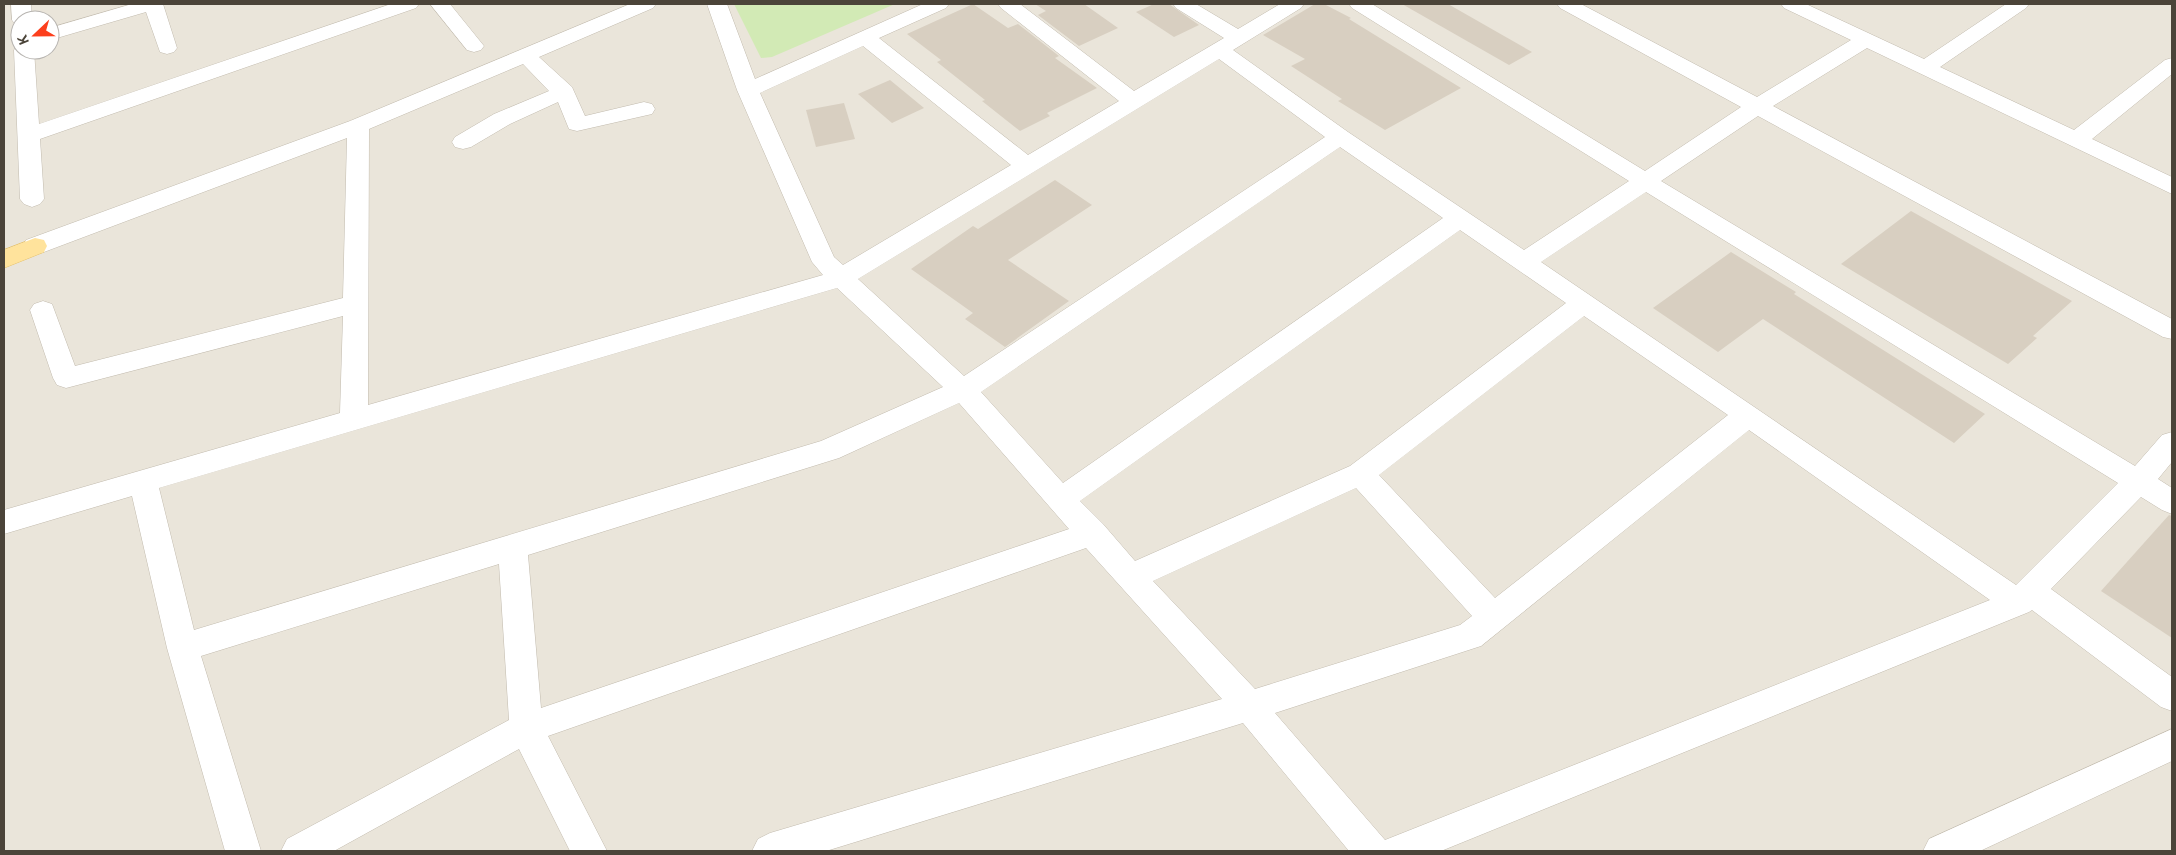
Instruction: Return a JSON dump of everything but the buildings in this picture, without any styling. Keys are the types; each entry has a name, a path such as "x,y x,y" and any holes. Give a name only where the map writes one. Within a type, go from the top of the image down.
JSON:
{"main road":[{"path":"4,255 35,246"},
{"path":"4,260 35,246"}],"street":[{"path":"60,31 152,4 167,48"},
{"path":"29,135 409,4"},
{"path":"440,4 474,46"},
{"path":"35,246 358,126 646,4"},
{"path":"717,4 748,90 824,262 963,390 1130,577 1249,706 1372,851"},
{"path":"748,90 939,4"},
{"path":"1008,4 1134,102"},
{"path":"1183,4 1340,137 1748,416 2172,696"},
{"path":"4,522 842,278 1294,4"},
{"path":"1359,4 1645,181 2172,502"},
{"path":"1567,4 1756,107 2170,326"},
{"path":"1791,4 2172,186"},
{"path":"1926,68 2019,4"},
{"path":"865,37 1027,166"},
{"path":"1524,262 1756,107 1866,40"},
{"path":"526,55 564,92 571,102 577,124 644,109"},
{"path":"25,60 32,199"},
{"path":"2076,140 2172,64"},
{"path":"462,142 509,116 564,92"},
{"path":"354,419 358,126"},
{"path":"183,648 829,450 963,390 1340,137"},
{"path":"1062,499 1460,218"},
{"path":"1130,577 1360,474 1584,303"},
{"path":"43,310 66,378 355,304"},
{"path":"770,851 1249,706 1470,636 1748,416"},
{"path":"1398,851 2024,597 2138,482 2172,443"},
{"path":"1360,474 1493,617"},
{"path":"143,482 183,648 243,851"},
{"path":"298,851 526,728 1093,534"},
{"path":"512,548 526,728 589,851"},
{"path":"1941,851 2172,745"}],"shaded area":[{"path":"4,4 2172,4 2172,851 4,851"}],"green space":[{"path":"734,4 895,4 772,57 761,58"}]}
